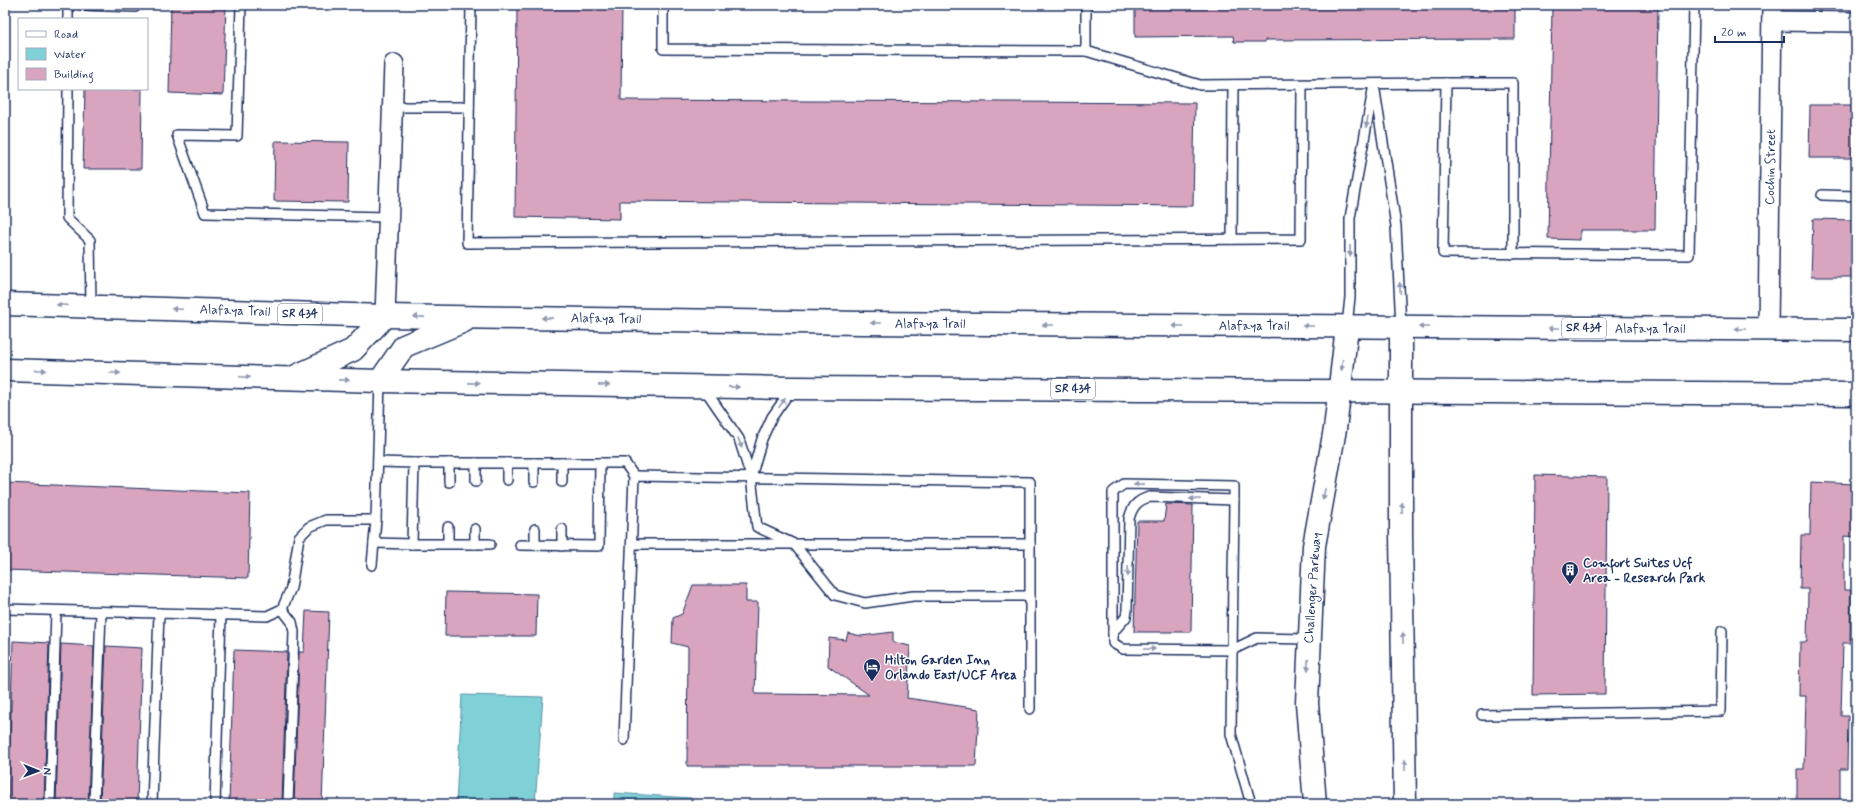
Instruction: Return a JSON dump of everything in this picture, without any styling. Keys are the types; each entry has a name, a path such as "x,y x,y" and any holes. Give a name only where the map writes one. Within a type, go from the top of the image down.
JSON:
{"main road":[{"name":"Alafaya Trail","path":"5,304 385,316 871,323 1856,330"},
{"path":"291,378 353,350 385,316"},
{"path":"380,381 404,346 472,317"},
{"name":"Challenger Parkway","path":"1315,804 1307,703 1314,546 1335,429 1347,327"},
{"path":"1401,327 1405,804"},
{"name":"SR 434","path":"5,370 380,381 703,387 1856,394"}],"street":[{"path":"1772,13 1856,22"},
{"name":"Cochin Street","path":"1768,329 1772,13"},
{"path":"385,316 394,64"}],"lane":[{"path":"68,5 68,18"},
{"path":"82,5 135,7 135,5"},
{"path":"241,5 237,136 177,135 205,213 388,217"},
{"path":"471,5 467,243 1301,239 1302,84"},
{"path":"663,5 663,49 1086,50 1200,85 1513,83 1513,254"},
{"path":"1086,5 1086,50"},
{"path":"1446,83 1443,253 1689,255 1694,5"},
{"path":"1347,327 1350,296 1350,218 1374,84"},
{"path":"1374,84 1396,226 1401,327"},
{"path":"1232,240 1233,85"},
{"path":"68,90 67,218 90,240 90,306"},
{"path":"392,107 469,107"},
{"path":"1822,195 1856,196"},
{"path":"372,565 376,520 380,381"},
{"path":"703,387 739,439 751,477 757,527 794,544 835,595 864,603 914,596 1030,596"},
{"path":"751,477 762,439 772,417 792,388"},
{"path":"378,462 625,463 634,476 624,740"},
{"path":"412,544 414,463"},
{"path":"449,463 449,482"},
{"path":"476,463 476,481"},
{"path":"507,463 507,480"},
{"path":"534,463 534,482"},
{"path":"562,463 562,482"},
{"path":"520,545 599,546 600,463"},
{"path":"634,476 1030,482 1030,709"},
{"path":"1251,804 1231,734 1232,650 1234,500 1234,486 1124,484 1113,492 1113,643 1123,649 1232,650 1257,638 1310,639"},
{"path":"1113,632 1126,617 1129,519 1132,509 1142,499 1150,497 1234,500"},
{"path":"5,609 267,616 282,609 291,588 299,537 309,527 326,520 376,520"},
{"path":"448,527 448,543"},
{"path":"475,529 475,544"},
{"path":"535,529 535,545"},
{"path":"562,529 562,546"},
{"path":"374,543 490,544"},
{"path":"632,544 1030,544"},
{"path":"282,609 292,622 294,632 288,804"},
{"path":"50,804 56,611"},
{"path":"94,804 101,612"},
{"path":"152,804 159,613"},
{"path":"215,804 221,615"},
{"path":"1482,715 1721,711 1722,631"}],"water":[{"path":"462,695 543,697 535,804 456,804"},
{"path":"614,793 691,798 691,804 614,804"}],"building":[{"path":"171,5 226,5 223,95 169,93"},
{"path":"517,5 622,5 621,100 1195,103 1193,206 620,201 620,219 515,217"},
{"path":"1135,5 1515,5 1515,39 1265,40 1265,42 1234,42 1233,36 1135,37"},
{"path":"1552,5 1658,5 1655,230 1580,230 1580,240 1548,239"},
{"path":"85,90 142,90 141,169 83,169"},
{"path":"1810,105 1856,105 1856,158 1809,158"},
{"path":"275,141 349,142 348,202 274,201"},
{"path":"1813,219 1856,220 1856,277 1811,277"},
{"name":"Comfort Suites Ucf Area - Research Park","path":"1535,475 1607,477 1605,694 1533,695"},
{"path":"1811,482 1855,484 1854,537 1844,536 1844,590 1851,590 1850,643 1843,643 1841,716 1848,716 1847,769 1840,769 1840,804 1797,804 1797,769 1804,769 1806,696 1799,696 1800,642 1807,642 1808,589 1800,589 1801,535 1810,535"},
{"path":"5,483 250,493 248,578 5,570"},
{"path":"1166,504 1193,505 1191,632 1134,632 1137,521 1164,521"},
{"name":"Hilton Garden Inn Orlando East/UCF Area","path":"693,585 746,585 746,602 758,602 755,694 869,695 828,666 829,638 846,640 848,633 861,636 893,632 893,642 910,646 907,698 979,709 976,766 687,766 688,647 672,643 673,618 682,614"},
{"path":"446,592 537,594 536,636 445,636"},
{"path":"306,611 329,612 322,804 294,804 299,652 304,652"},
{"path":"13,641 49,643 44,804 8,804"},
{"path":"61,644 94,646 88,804 56,804"},
{"path":"106,646 142,648 137,804 100,804"},
{"path":"234,650 287,652 282,804 229,804"}],"place":[{"name":"Comfort Suites Ucf Area - Research Park","path":"1570,585"},
{"name":"Hilton Garden Inn Orlando East/UCF Area","path":"872,682"}]}
